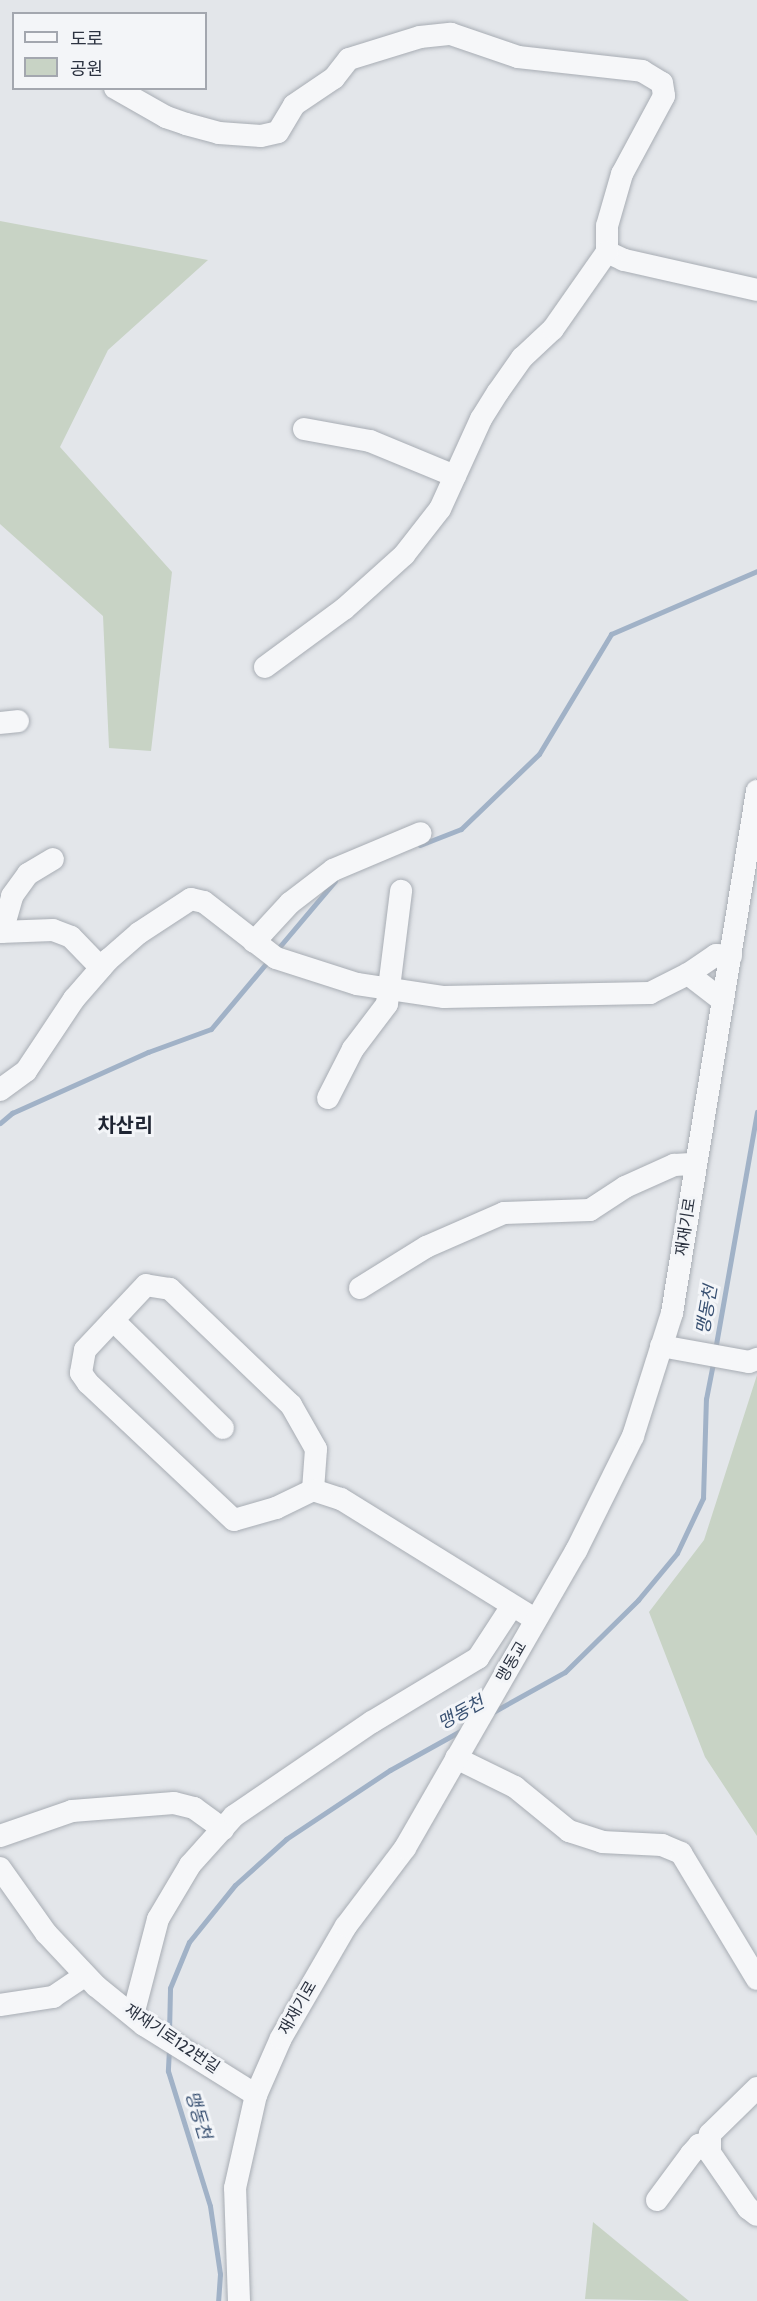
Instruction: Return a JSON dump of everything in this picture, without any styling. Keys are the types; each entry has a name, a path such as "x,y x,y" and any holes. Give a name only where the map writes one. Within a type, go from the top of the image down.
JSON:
{"street":[{"path":"119,90 186,124 219,133 261,136 278,132 294,105 334,78 349,59 420,37 451,34 518,57 642,71 662,83 664,96 622,174 606,226 607,252 553,329 522,358 498,392 440,509 404,555 344,609 265,667"},
{"path":"607,252 624,260 757,290"},
{"path":"304,429 370,441 455,476"},
{"name":"재재기로","path":"532,1628 633,1436 672,1313 730,956 748,909 757,791"},
{"path":"264,950 290,903 333,870 421,832"},
{"path":"52,859 28,874 12,896 1,932 53,930 72,937 101,968"},
{"path":"328,1098 353,1049 387,1004 391,988 401,891"},
{"path":"0,1090 26,1071 74,999 101,968 139,933 191,899 204,902 264,950 357,984 444,997 650,993 688,974 716,955 730,956"},
{"path":"688,974 723,1001"},
{"path":"360,1288 426,1247 504,1213 590,1210 625,1187 674,1165 696,1164"},
{"path":"313,1490 316,1449 291,1405 171,1288 146,1285 85,1350 81,1373 234,1520 276,1508 313,1490 341,1499 512,1606 532,1628"},
{"path":"113,1320 223,1428"},
{"path":"662,1346 694,1354 753,1360"},
{"path":"138,2020 158,1919 190,1865 234,1816 372,1722 478,1658 512,1606"},
{"name":"맹동교","path":"458,1754 532,1628"},
{"path":"458,1754 515,1787 568,1831 602,1842 662,1845 681,1853 757,1979"},
{"name":"재재기로","path":"238,2301 235,2188 256,2095 281,2038 346,1926 405,1848 458,1754"},
{"path":"0,1836 72,1810 174,1803 194,1808 223,1829"},
{"name":"재재기로122번길","path":"0,1868 46,1933 84,1976 138,2020 256,2095"},
{"path":"0,2005 53,1997 84,1976"},
{"path":"757,2088 710,2134 710,2152 748,2208 757,2215"},
{"path":"657,2200 699,2145 710,2142"}],"green space":[{"path":"0,221 208,260 108,350 60,447 172,572 151,751 109,748 103,616 0,524"},
{"path":"757,1375 757,1836 705,1757 649,1612 704,1540"},
{"path":"593,2222 689,2301 585,2299"}],"waterway":[{"path":"420,845 461,829 539,754 611,634 757,571"},
{"path":"275,952 335,881"},
{"path":"0,1123 12,1113 148,1052 211,1029 269,960"},
{"name":"맹동천","path":"715,1350 757,1112"},
{"name":"맹동천","path":"493,1712 565,1672 638,1600 677,1553 703,1498 706,1399 713,1362"},
{"name":"맹동천","path":"169,2033 170,1988 189,1942 235,1885 286,1839 390,1770 464,1729"},
{"name":"맹동천","path":"169,2049 168,2071 210,2206 220,2274 218,2301"}],"district":[{"name":"차산리","path":"125,1125"}]}
